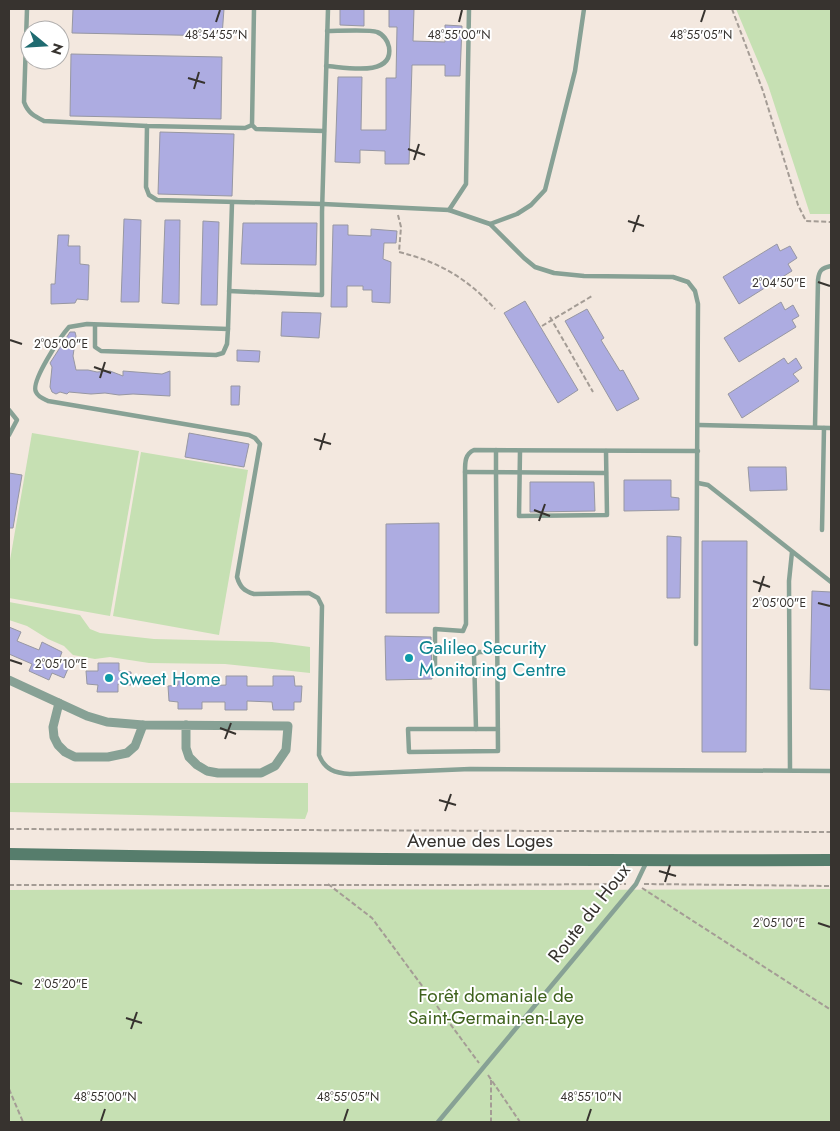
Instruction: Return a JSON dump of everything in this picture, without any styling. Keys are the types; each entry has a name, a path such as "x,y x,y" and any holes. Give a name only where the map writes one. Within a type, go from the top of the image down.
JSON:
{"main road":[{"name":"Avenue des Loges","path":"9,854 129,857 831,860"},
{"name":"Avenue des Loges","path":"9,862 129,857"}],"street":[{"path":"9,680 87,716 107,722 143,725 186,725 288,726 286,750 275,766 261,773 218,773 207,771 189,757 186,748 186,725"},
{"path":"60,704 53,727 54,738 65,752 74,757 108,757 127,753 135,746 143,725"}],"lane":[{"path":"27,9 24,102 27,110 34,116 44,121 147,126 245,128 252,125"},
{"path":"254,9 252,125 256,129 324,131"},
{"path":"229,291 322,295 328,9"},
{"path":"449,210 466,184 469,9"},
{"path":"490,224 516,214 531,205 545,190 575,71 584,9"},
{"path":"326,66 373,68 386,61 389,47 386,39 378,32 327,31"},
{"path":"147,126 146,187 149,195 157,200 323,204 449,210 490,224 535,267 554,273 584,276 673,277 688,282 695,291 698,304 696,644"},
{"path":"95,325 95,347 101,351 223,353 227,344 228,329 232,203"},
{"path":"815,427 818,272 822,268 831,266"},
{"path":"228,329 95,325 69,327 62,334 35,384 35,392 41,398 48,401 249,435 260,444 237,577 245,591 254,594 309,593 318,598 322,606 319,755 328,770 350,774 470,769 831,771"},
{"path":"9,410 16,420 9,435"},
{"path":"698,425 831,428"},
{"path":"822,530 824,428"},
{"path":"436,669 435,629 463,631 466,624 465,460 469,452 474,450 698,451"},
{"path":"496,450 498,652 498,729 498,751 409,752 408,729 498,729"},
{"path":"520,450 519,516 606,515 606,451"},
{"path":"465,472 606,472"},
{"path":"698,483 708,485 831,582"},
{"path":"790,770 789,581 792,552"},
{"path":"476,729 474,656 479,652 498,652"},
{"name":"Route du Houx","path":"438,1122 636,884 648,860"}],"path":[{"path":"732,9 763,92 798,206 806,221 831,222"},
{"path":"396,208 402,227 399,252 428,260 460,278 478,290 495,309"},
{"path":"542,326 592,296"},
{"path":"551,319 594,392"},
{"path":"9,829 831,832"},
{"path":"328,884 372,918 483,1068 520,1122"},
{"path":"9,885 328,884 454,886 636,884 831,886"},
{"path":"636,884 831,1010"},
{"path":"491,1080 492,1122"},
{"path":"9,1089 23,1122"}],"green space":[{"path":"736,9 831,9 831,214 810,214 768,85"},
{"path":"32,433 139,451 110,616 9,598 9,566"},
{"path":"141,452 248,470 219,635 113,616"},
{"path":"9,602 80,615 90,629 100,633 154,639 272,642 310,647 310,673 225,664 149,663 110,657 95,659 73,655 64,646 27,626 9,620"},
{"path":"9,783 308,783 308,811 305,819 9,812"},
{"name":"Forêt domaniale de Saint-Germain-en-Laye","path":"831,889 831,1122 9,1122 9,890"}],"building":[{"path":"73,9 224,9 222,36 72,33"},
{"path":"340,9 364,9 364,26 340,25"},
{"path":"389,9 414,9 413,41 445,42 445,25 462,26 460,76 445,76 445,65 412,65 409,164 385,164 385,151 360,150 360,163 335,162 338,77 362,77 361,130 386,130 386,78 396,78 397,27 389,27"},
{"path":"71,54 222,57 221,119 70,116"},
{"path":"160,132 234,134 232,196 158,194"},
{"path":"124,219 141,220 139,302 121,302"},
{"path":"165,220 180,220 179,304 162,303"},
{"path":"203,221 219,222 217,305 201,305"},
{"path":"243,223 317,223 316,265 241,264"},
{"path":"333,225 348,225 348,235 371,236 371,229 397,231 396,243 384,243 383,259 391,262 390,303 372,302 372,290 363,290 363,286 347,286 347,307 331,307"},
{"path":"58,235 69,235 68,246 80,246 80,264 89,265 88,300 77,299 75,303 51,304 51,284 55,284"},
{"path":"777,244 780,251 790,246 797,258 788,264 792,271 739,304 723,277"},
{"path":"525,301 578,390 558,403 504,313"},
{"path":"781,302 785,310 793,305 799,316 792,320 796,327 739,362 724,338"},
{"path":"587,309 604,338 601,340 620,371 623,370 639,399 617,411 565,321"},
{"path":"282,312 321,313 319,338 281,336"},
{"path":"70,332 75,332 76,336 73,356 76,370 110,371 123,376 123,371 162,374 170,371 170,396 69,392 67,394 60,392 56,394 52,392 50,387 52,367 50,363"},
{"path":"237,350 260,351 259,362 237,361"},
{"path":"784,358 788,364 796,358 802,368 793,374 799,381 742,418 728,394"},
{"path":"231,386 240,386 239,405 231,405"},
{"path":"189,433 249,444 244,467 185,457"},
{"path":"748,467 786,467 787,490 750,491"},
{"path":"9,473 22,475 13,528 9,528"},
{"path":"624,480 671,480 671,497 679,498 679,510 624,511"},
{"path":"530,482 594,482 595,511 530,512"},
{"path":"439,523 439,613 386,613 386,524"},
{"path":"667,536 681,537 680,598 667,598"},
{"path":"702,541 747,541 746,752 702,752"},
{"path":"812,591 831,592 831,690 810,689"},
{"path":"9,627 21,632 17,641 39,650 42,642 62,652 59,660 70,664 64,678 52,673 49,680 29,671 32,664 9,654"},
{"name":"Galileo Security Monitoring Centre","path":"385,636 431,637 432,679 386,680"},
{"name":"Sweet Home","path":"98,663 119,663 119,671 131,672 131,685 118,684 118,692 97,692 98,685 87,684 86,671 98,671"},
{"path":"226,676 247,676 247,686 273,686 273,676 294,676 295,686 302,686 301,702 294,702 294,710 273,710 272,702 247,701 247,710 225,710 225,702 202,702 202,709 178,709 178,702 169,701 168,686 178,685 178,677 201,677 202,686 226,685"}],"place":[{"name":"Galileo Security Monitoring Centre","path":"409,658"},
{"name":"Sweet Home","path":"109,678"}]}
